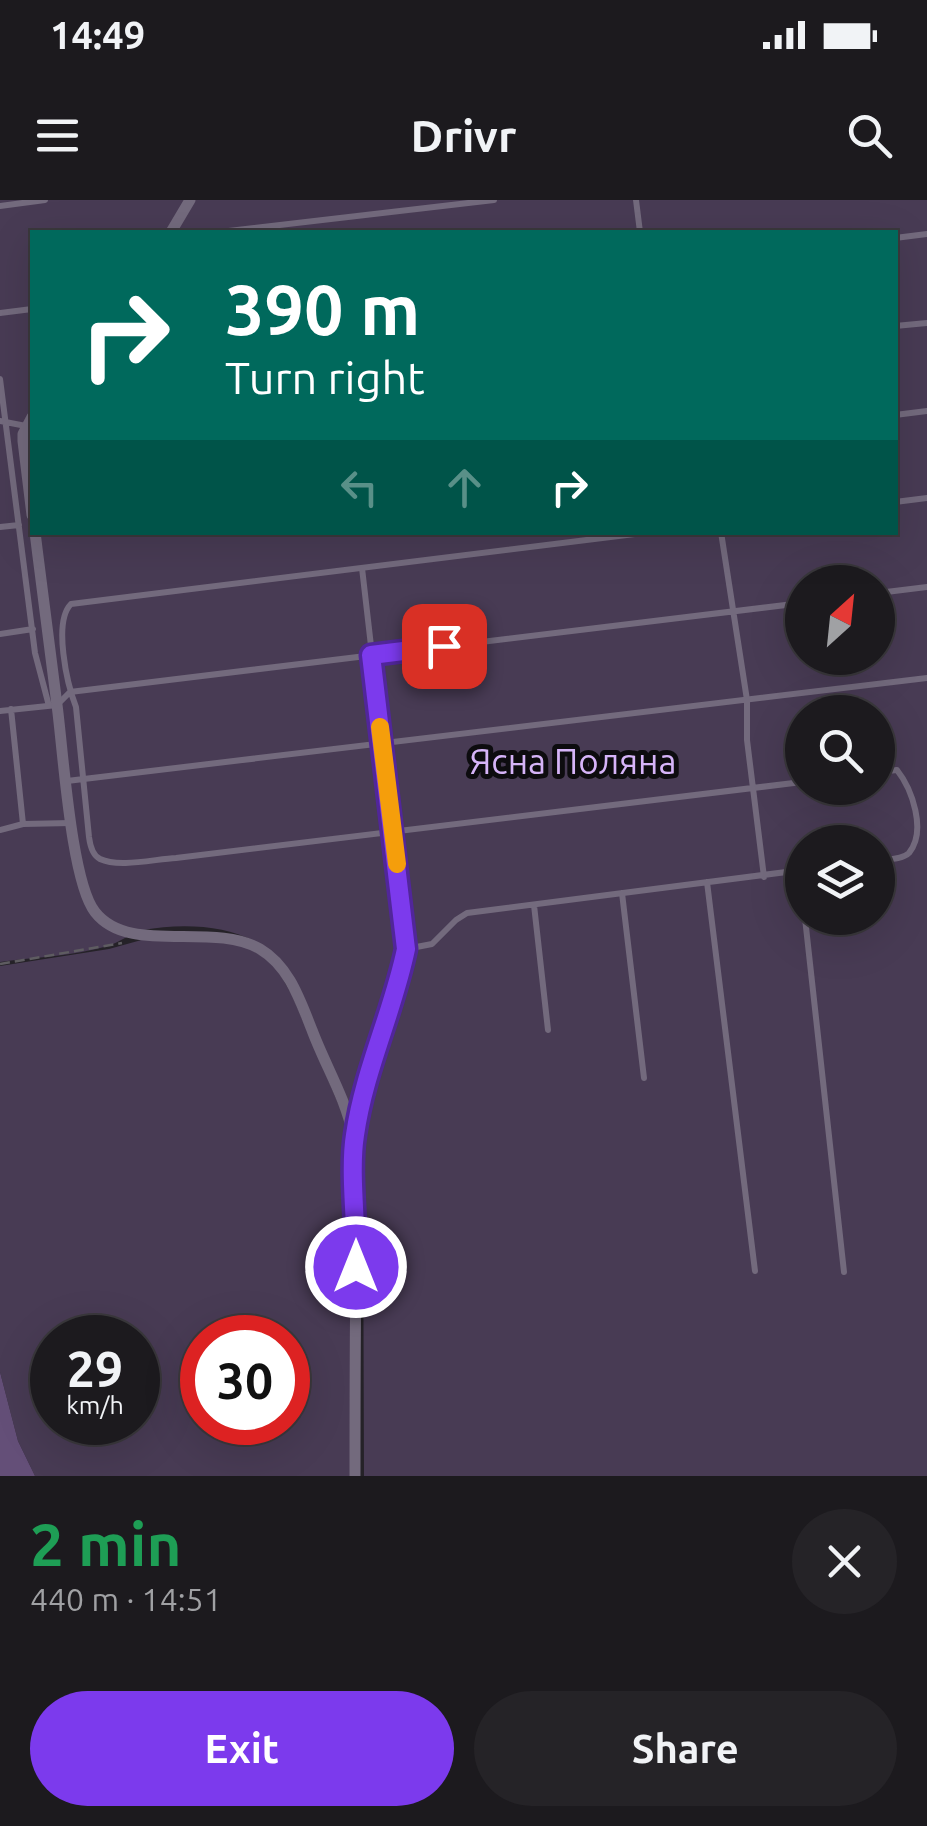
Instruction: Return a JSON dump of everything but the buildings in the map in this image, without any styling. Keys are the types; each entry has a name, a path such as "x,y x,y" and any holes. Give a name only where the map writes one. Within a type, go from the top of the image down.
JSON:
{"street":[{"path":"172,230 190,200"},
{"path":"30,423 23,442 30,499"},
{"path":"35,535 53,706 82,888 95,913 122,931 144,936 200,934 228,938 262,950 278,962 298,994 346,1108 354,1138 355,1476"}],"lane":[{"path":"0,206 44,200"},
{"path":"237,230 494,200"},
{"path":"636,200 640,230"},
{"path":"898,238 927,234"},
{"path":"0,313 30,309"},
{"path":"898,326 927,323"},
{"path":"0,379 2,421 33,629 53,706"},
{"path":"898,415 927,411"},
{"path":"2,421 30,423"},
{"path":"898,502 927,498"},
{"path":"0,527 18,525"},
{"path":"627,535 71,604 61,621 70,692 76,707 90,845 99,859 116,862 176,858 785,784"},
{"path":"721,535 747,700 764,877"},
{"path":"354,1138 372,1060 406,949 362,568"},
{"path":"895,592 927,587"},
{"path":"0,710 53,706 70,692 785,605"},
{"path":"0,634 33,629"},
{"path":"67,781 927,678"},
{"path":"11,709 23,824"},
{"path":"895,770 909,785 917,824 912,851 895,858"},
{"path":"0,830 23,824 72,823"},
{"path":"406,949 432,944 468,913 785,873"},
{"path":"707,882 755,1272"},
{"path":"622,894 644,1078"},
{"path":"534,904 548,1030"},
{"path":"807,935 844,1272"}],"path":[{"path":"0,964 108,948 144,936"}],"green space":[{"name":"Ясна Поляна","path":"0,200 927,200 927,1476 364,1476 363,1174 359,1140 372,1080 412,967 397,968 368,1061 359,1109 354,1115 290,974 262,946 225,931 184,926 139,931 95,949 0,962"},
{"path":"145,939 199,939 244,945 274,964 292,995 350,1138 354,1175 351,1476 35,1476 18,1441 0,1372 0,966 109,949"}],"shaded area":[{"path":"0,1372 18,1441 35,1476 0,1476"}],"slow traffic":[{"path":"380,727 397,864"}],"route":[{"path":"356,1267 354,1138 372,1060 406,949 371,655 444,646"}]}
